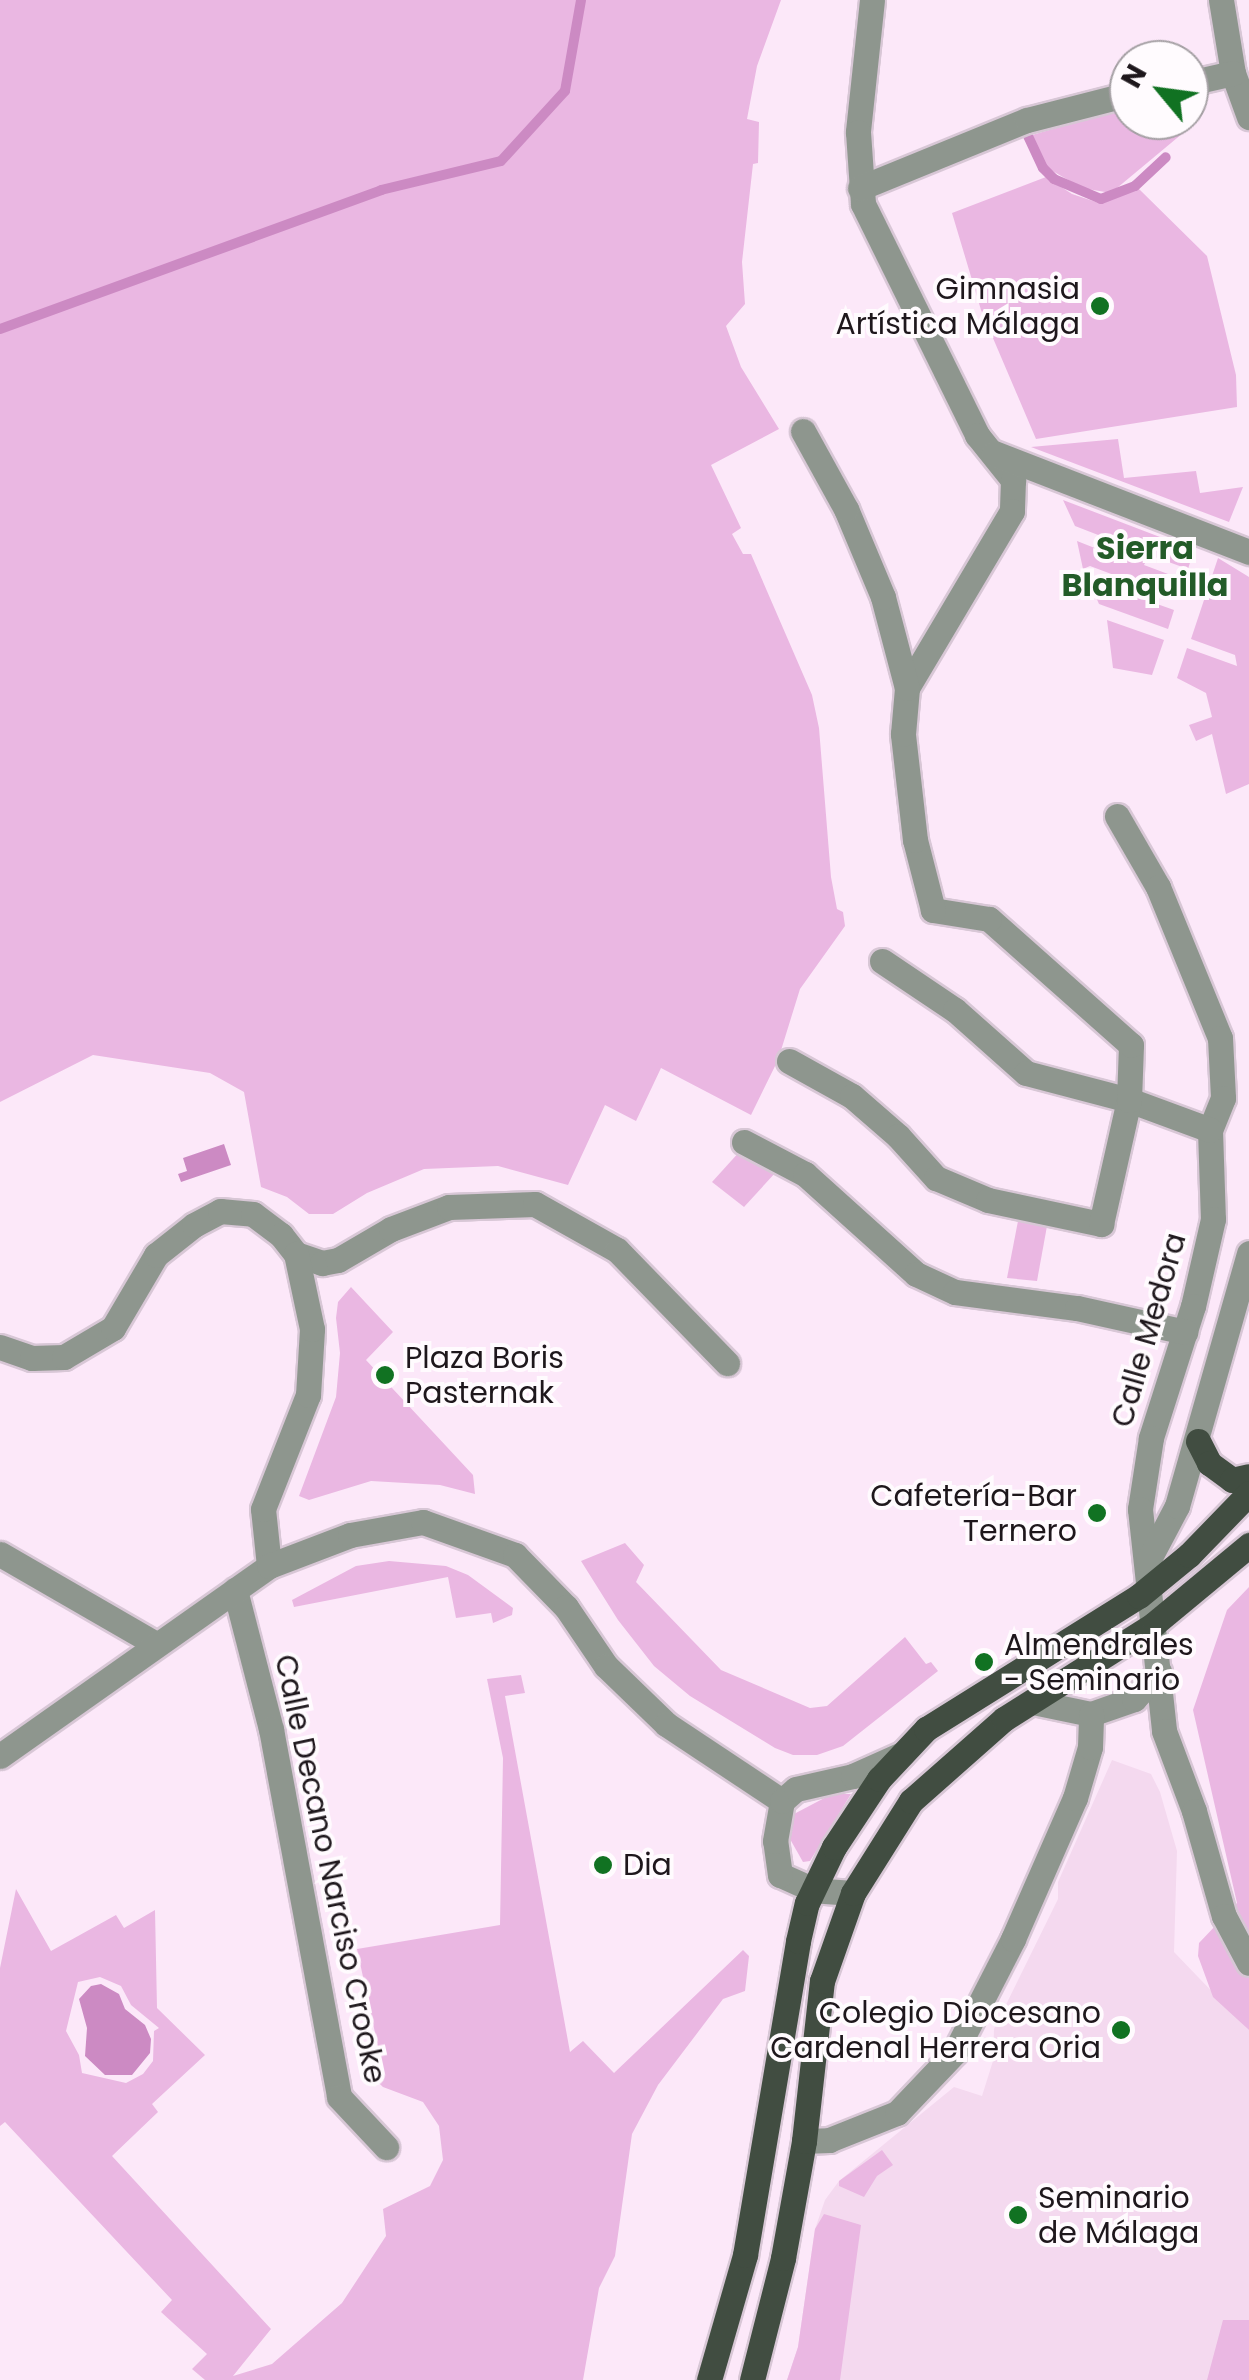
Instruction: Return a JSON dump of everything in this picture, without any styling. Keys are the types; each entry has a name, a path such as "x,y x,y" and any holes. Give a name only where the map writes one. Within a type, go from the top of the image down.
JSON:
{"main road":[{"path":"1198,1442 1209,1463 1232,1480 1249,1476"},
{"path":"709,2380 745,2255 792,1970 814,1890 834,1847 879,1779 926,1729 1150,1574 1189,1555 1249,1493"},
{"path":"752,2380 783,2258 804,2141 822,1981 853,1892 911,1801 1004,1719 1154,1624 1249,1545"}],"street":[{"path":"872,0 858,132 863,204 977,436 1013,480 1012,511 907,688"},
{"path":"1221,0 1233,73 1249,117"},
{"path":"1209,78 1233,73"},
{"path":"860,188 1026,120 1109,99"},
{"path":"789,1062 852,1096 898,1136 936,1178 988,1200 1101,1224 1129,1100 1132,1046 988,919 933,910 914,840 903,734 907,688 883,597 846,508 803,431"},
{"path":"994,454 1249,552"},
{"name":"Calle Medora","path":"1117,816 1158,887 1220,1038 1223,1098 1210,1130 1213,1218 1185,1332 1152,1438 1140,1510 1150,1574 1164,1731 1194,1811 1224,1916 1249,1963"},
{"path":"882,962 955,1010 1026,1073 1129,1100 1210,1130"},
{"path":"744,1142 804,1174 916,1274 954,1292 1077,1308 1185,1332"},
{"path":"296,1254 322,1262 338,1260 391,1228 449,1207 535,1204 617,1250 727,1363"},
{"path":"0,1347 32,1358 64,1356 113,1328 156,1255 194,1225 220,1212 253,1214 281,1235 296,1254 312,1329 308,1395 263,1509 270,1566"},
{"path":"1150,1574 1198,1442 1249,1253"},
{"path":"0,1756 270,1566 350,1535 424,1522 515,1556 566,1608 606,1666 666,1724 782,1801"},
{"path":"0,1554 156,1644"},
{"name":"Calle Decano Narciso Crooke","path":"235,1590 271,1729 339,2096 386,2147"},
{"path":"1032,1702 1091,1714 1134,1700 1159,1672"},
{"path":"804,2141 830,2140 897,2113 955,2052 1013,1939 1075,1798 1090,1748 1091,1714"},
{"path":"853,1892 814,1890 780,1875 775,1841 782,1801 796,1789 853,1776 902,1754"}],"shaded area":[{"path":"0,0 781,0 757,66 747,119 759,122 758,163 753,164 742,262 745,304 726,326 741,367 779,429 711,465 741,528 732,534 743,554 751,554 812,695 819,728 831,877 837,909 843,912 845,926 800,989 778,1060 751,1115 661,1068 636,1121 605,1105 568,1185 498,1166 424,1169 367,1193 333,1214 309,1214 287,1197 261,1187 244,1092 210,1073 93,1055 0,1102"},
{"path":"1109,113 1109,140 1175,140 1111,193 1082,188 1044,166 1032,135"},
{"name":"Gimnasia Artística Málaga","path":"1046,177 1072,194 1099,203 1139,189 1207,256 1236,375 1237,407 1036,439 981,310 952,213"},
{"path":"1118,439 1124,478 1196,471 1200,493 1243,487 1229,522 1031,447"},
{"path":"1063,500 1194,550 1188,569 1149,555 1144,565 1184,580 1178,599 1090,566 1083,569 1077,541 1120,558 1124,545 1075,526"},
{"path":"1218,558 1249,577 1249,784 1226,794 1212,734 1196,741 1189,725 1212,717 1206,693 1177,678 1187,648 1237,666 1235,655 1191,639"},
{"path":"1095,582 1174,610 1168,629 1099,604 1091,586"},
{"path":"1107,620 1164,640 1152,675 1113,668"},
{"path":"224,1144 231,1165 181,1182 178,1174 187,1171 183,1158"},
{"path":"741,1150 776,1172 744,1207 712,1182"},
{"path":"1018,1221 1047,1226 1037,1281 1007,1278"},
{"name":"Plaza Boris Pasternak","path":"351,1287 393,1332 366,1360 473,1475 475,1494 440,1485 371,1481 309,1500 299,1496 336,1397 340,1353 338,1302"},
{"path":"625,1543 644,1565 636,1582 721,1670 810,1708 827,1706 905,1637 926,1664 931,1662 938,1671 843,1746 817,1755 793,1755 775,1748 690,1696 654,1666 618,1620 581,1561"},
{"path":"389,1561 446,1566 468,1575 513,1608 512,1615 493,1623 491,1613 456,1618 448,1577 294,1607 292,1600 356,1566"},
{"path":"1249,1587 1249,2030 1213,1997 1198,1956 1199,1943 1237,1903 1193,1710 1227,1610"},
{"path":"521,1675 525,1693 505,1696 570,2052 583,2041 614,2073 743,1950 749,1956 745,1991 723,1999 658,2085 632,2134 615,2256 599,2288 583,2380 205,2380 192,2369 207,2354 161,2312 172,2300 5,2122 0,2126 0,1968 16,1889 51,1951 116,1915 124,1928 155,1910 157,2008 205,2055 152,2104 158,2112 112,2156 271,2329 233,2376 272,2364 342,2303 386,2236 383,2209 430,2186 443,2160 439,2126 423,2102 383,2087 358,2063 380,2056 357,1949 500,1925 503,1758 487,1679","holes":["100,1977 121,1986 131,2005 159,2028 154,2031 153,2061 143,2074 126,2083 82,2073 79,2055 66,2031 78,1982"]},
{"name":"Seminario de Málaga","path":"1112,1760 1151,1774 1160,1792 1177,1851 1174,1952 1249,2030 1249,2380 787,2380 798,2347 815,2229 825,2200 839,2181 954,2087 982,2096 993,2061 994,2029 1058,1899 1058,1882"},
{"path":"832,1794 851,1794 810,1861 803,1862 790,1839 794,1814"},
{"path":"101,1984 119,1994 125,2009 145,2025 151,2039 150,2053 132,2075 105,2075 85,2056 87,2028 79,1999 91,1986"},
{"path":"882,2150 893,2165 877,2176 864,2197 839,2186 839,2181"},
{"path":"824,2214 861,2225 840,2380 787,2380 798,2347 815,2229"},
{"path":"1223,2320 1249,2320 1249,2380 1207,2380"}],"waterway":[{"path":"0,329 381,190 501,161 565,91 581,0"},
{"path":"1028,136 1043,168 1054,179 1101,199 1135,186 1166,157"}],"place":[{"name":"Gimnasia Artística Málaga","path":"1100,306"},
{"name":"Plaza Boris Pasternak","path":"385,1375"},
{"name":"Cafetería-Bar Ternero","path":"1097,1513"},
{"name":"Almendrales - Seminario","path":"984,1662"},
{"name":"Dia","path":"603,1865"},
{"name":"Colegio Diocesano Cardenal Herrera Oria","path":"1121,2030"},
{"name":"Seminario de Málaga","path":"1018,2215"}],"district":[{"name":"Sierra Blanquilla","path":"1145,568"}]}
